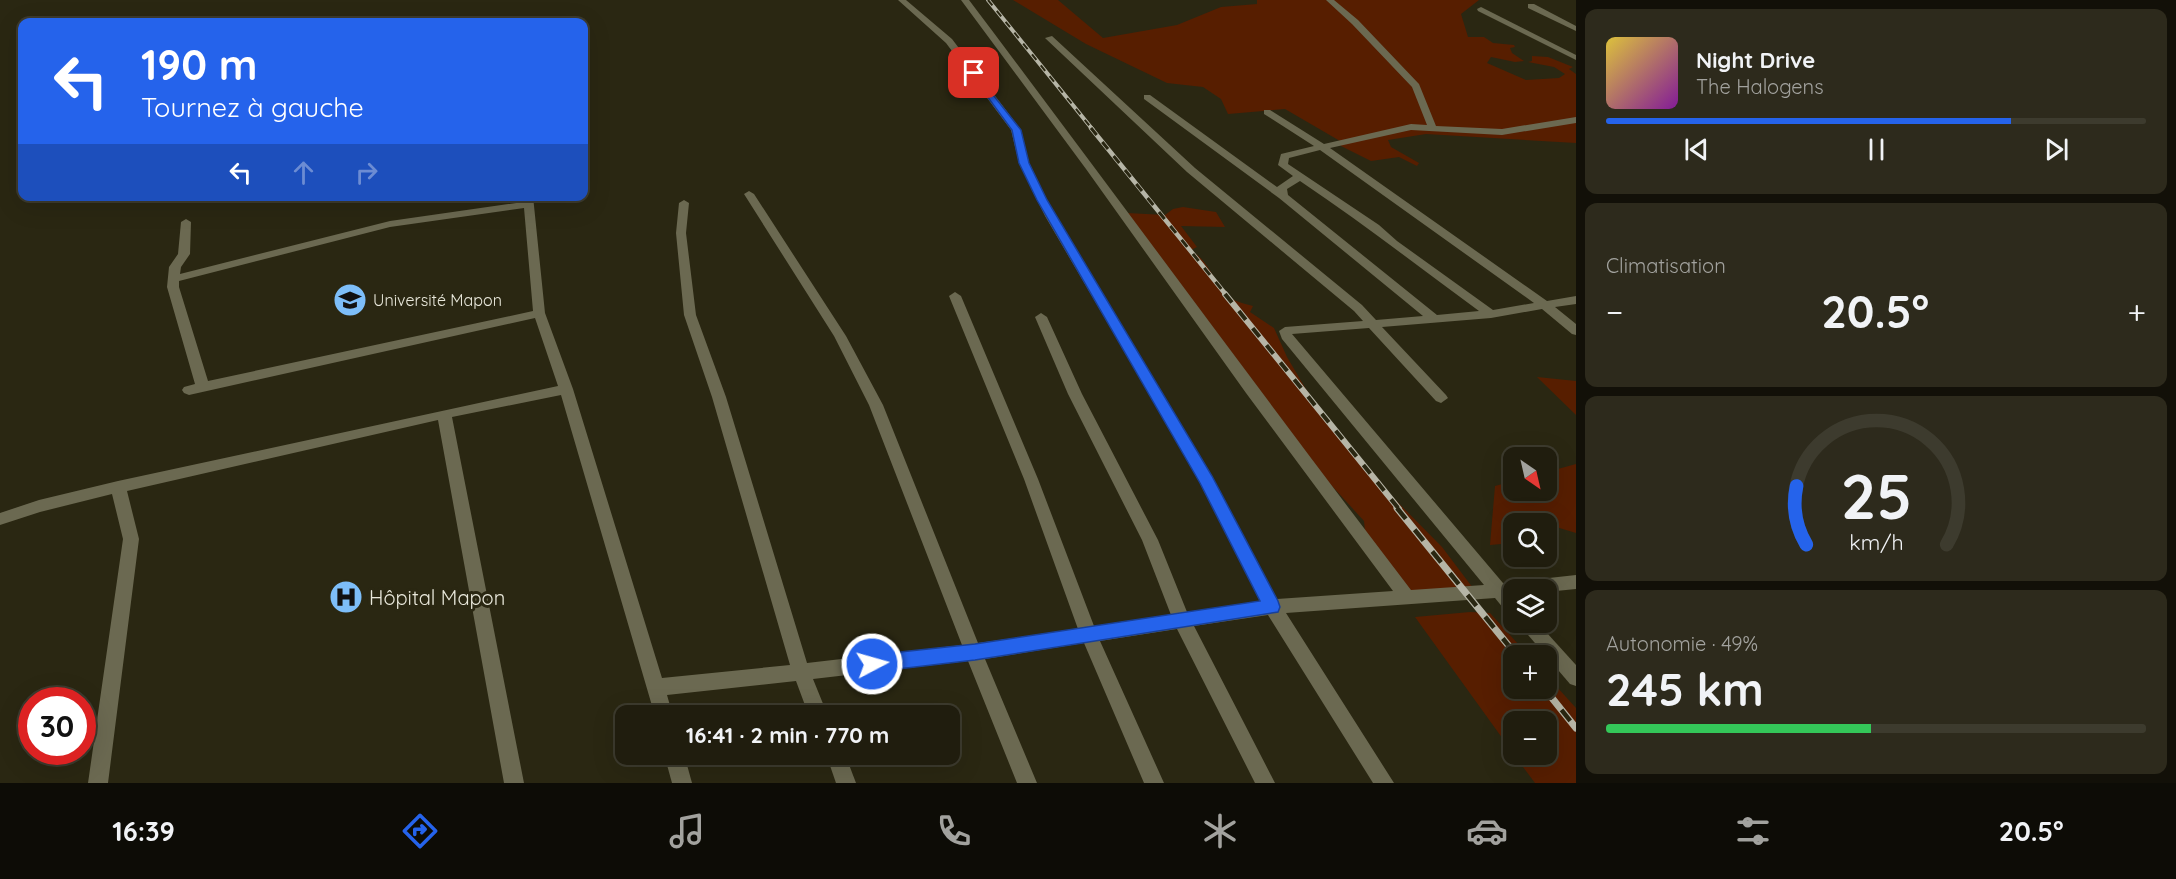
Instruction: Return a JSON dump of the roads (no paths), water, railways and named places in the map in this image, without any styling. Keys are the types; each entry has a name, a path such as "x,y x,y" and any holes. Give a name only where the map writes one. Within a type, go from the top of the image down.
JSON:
{"street":[{"path":"902,0 949,41 1016,130 1024,163 1039,195 1207,480 1272,607 1384,783"},
{"path":"965,0 1090,167 1251,390 1407,597"},
{"path":"1330,0 1416,86 1432,126"},
{"path":"1531,6 1576,29"},
{"path":"1481,9 1576,58"},
{"path":"1049,38 1119,101 1145,130 1345,295 1441,398"},
{"path":"1146,97 1282,196 1434,318"},
{"path":"1266,112 1322,147 1546,306 1576,331"},
{"path":"1491,314 1393,243 1375,227 1299,177 1283,165 1281,157 1411,127 1432,126 1474,132 1502,132 1576,120"},
{"path":"1282,196 1282,188 1299,177"},
{"path":"750,194 840,336 876,405 943,579 1027,783"},
{"path":"173,279 390,224 522,201"},
{"path":"528,201 539,313 566,389 661,705"},
{"path":"684,203 681,233 690,315 719,397 801,672 814,705"},
{"path":"186,222 184,254 175,267 173,279 196,388 539,313"},
{"path":"955,297 1031,479 1089,634 1154,783"},
{"path":"1503,597 1286,336 1285,331 1372,322 1491,314 1576,300"},
{"path":"1041,317 1075,394 1150,540 1182,621 1265,783"},
{"path":"0,519 39,506 118,487 566,389"},
{"path":"444,414 514,783"},
{"path":"98,783 131,538 118,487"},
{"path":"657,687 975,652 1272,607 1497,591 1576,582"},
{"path":"1536,633 1576,678"},
{"path":"678,765 682,783"},
{"path":"839,765 846,783"}],"railway":[{"path":"988,0 1093,130"},
{"path":"1091,128 1227,296"},
{"path":"1225,294 1399,509"},
{"path":"1397,508 1508,645"},
{"path":"1553,699 1576,728"}],"place":[{"name":"Université Mapon","path":"350,300"},
{"name":"Hôpital Mapon","path":"346,597"}]}
